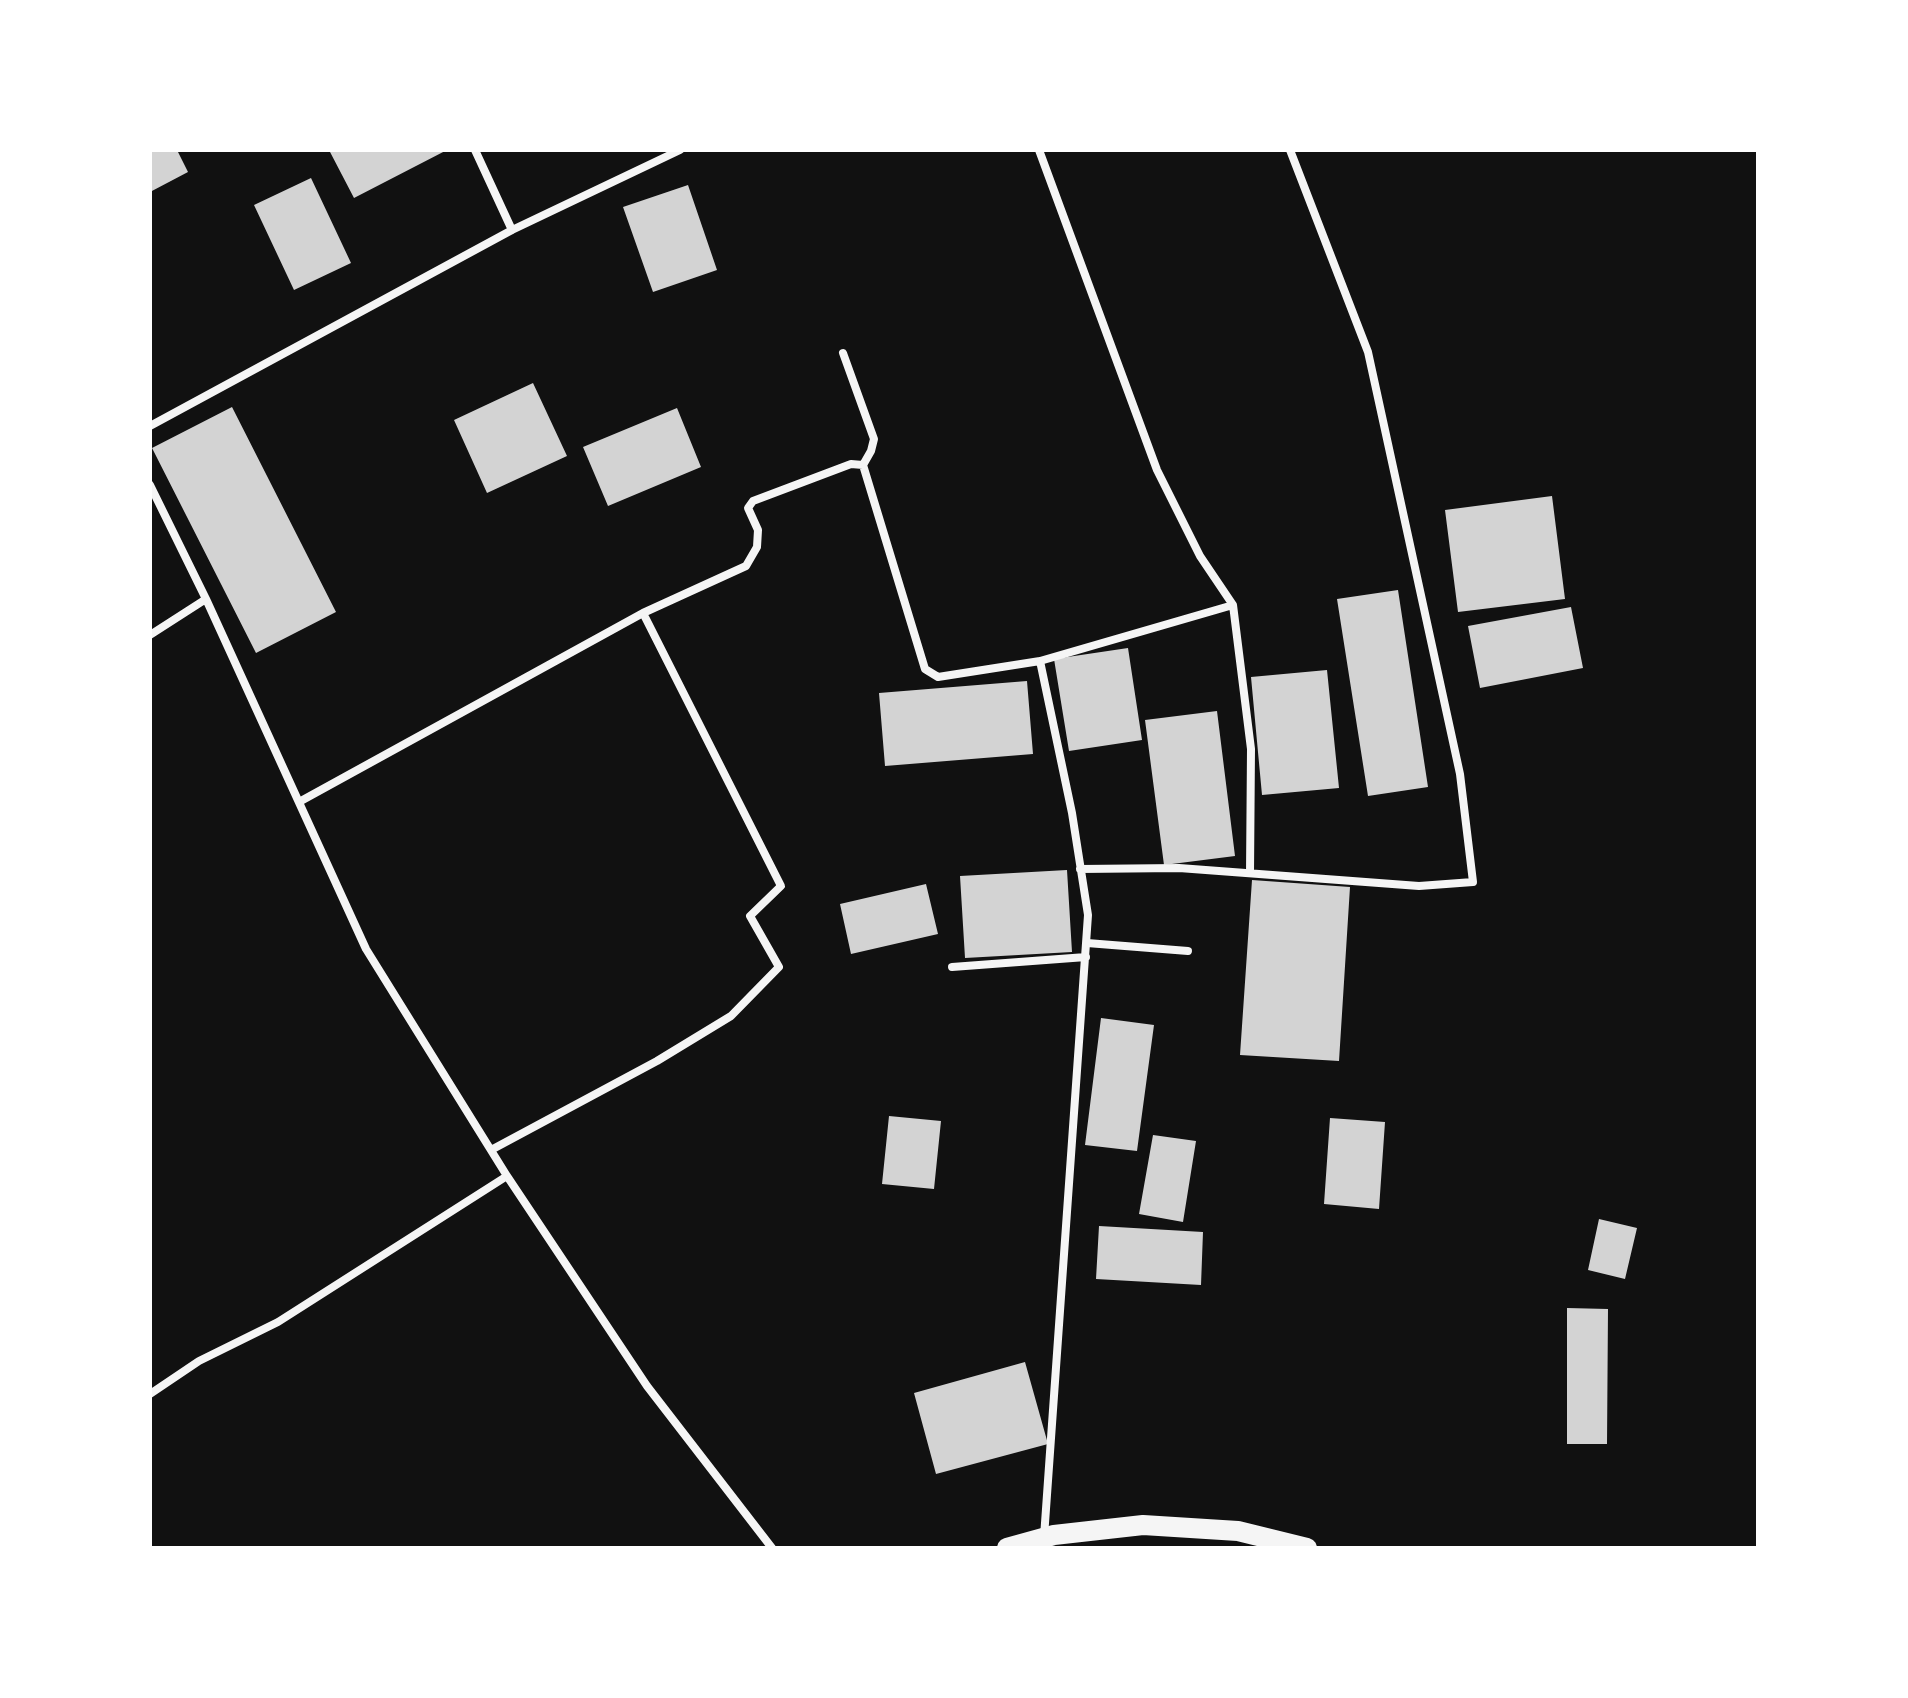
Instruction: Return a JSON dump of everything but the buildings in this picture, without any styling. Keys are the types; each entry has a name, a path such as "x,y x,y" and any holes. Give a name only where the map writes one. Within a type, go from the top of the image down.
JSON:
{"main road":[{"path":"1007,1548 1044,1538 1143,1525 1238,1531 1307,1548"}],"street":[{"path":"475,150 512,230"},
{"path":"150,426 512,230 680,150"},
{"path":"1039,150 1157,470 1200,556 1233,605 1251,749 1250,873"},
{"path":"1080,869 1179,868 1419,886 1473,882 1460,774 1368,352 1290,150"},
{"path":"843,353 874,439 863,465 925,669 938,677 1040,661 1233,605"},
{"path":"299,802 643,613 746,566 757,547 758,530 748,508 753,501 851,464 863,465"},
{"path":"150,485 206,599 366,949 507,1176 647,1386 772,1548"},
{"path":"150,635 206,599"},
{"path":"491,1150 657,1061 731,1016 779,967 750,916 781,886 643,613"},
{"path":"1040,661 1072,813 1088,915 1044,1538"},
{"path":"1087,943 1188,951"},
{"path":"952,967 1086,957"},
{"path":"150,1394 199,1361 278,1322 507,1176"}]}
